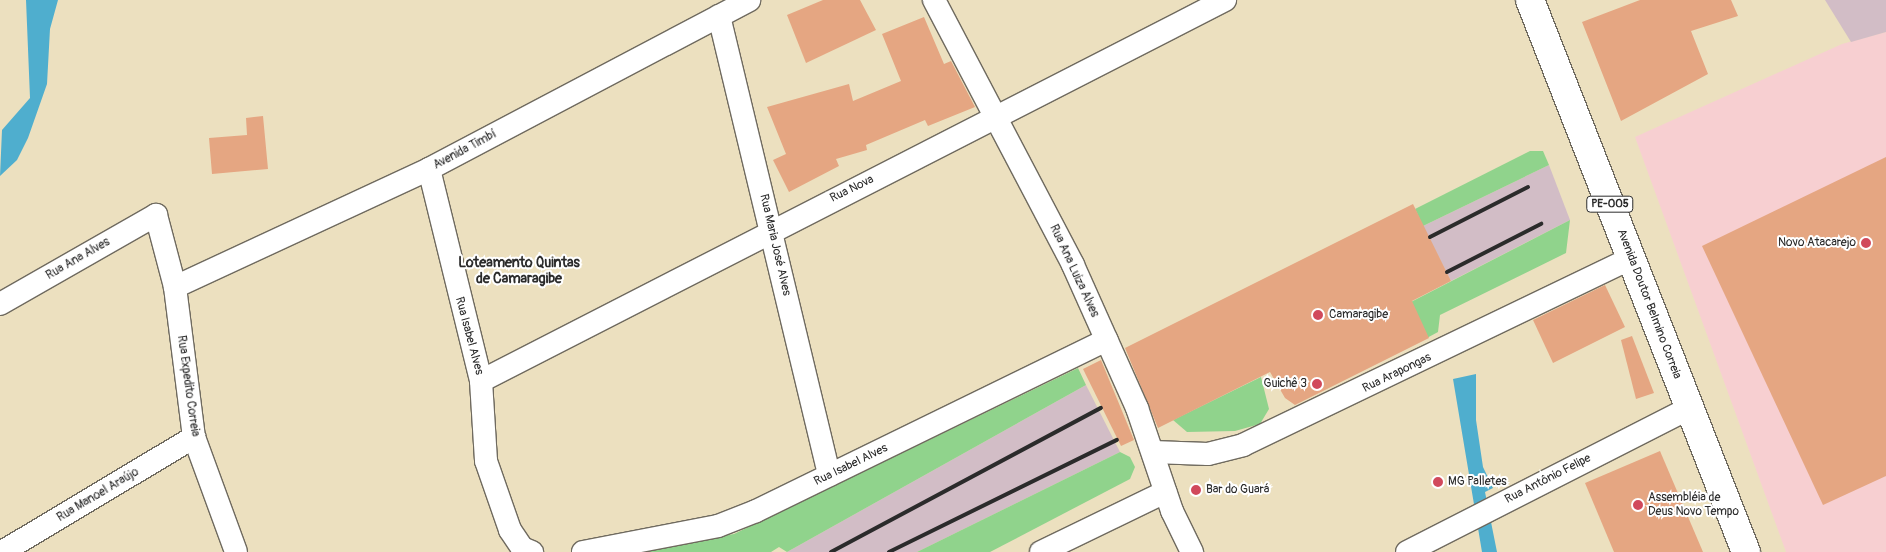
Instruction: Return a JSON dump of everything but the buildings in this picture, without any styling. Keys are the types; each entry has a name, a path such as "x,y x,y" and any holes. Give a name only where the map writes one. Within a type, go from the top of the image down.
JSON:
{"main road":[{"name":"Avenida Doutor Belmino Correia","path":"1530,0 1746,552"}],"street":[{"name":"Rua Ana Luiza Alves","path":"934,0 995,120 1073,265 1153,452 1166,492 1192,552"},
{"name":"Rua Nova","path":"481,381 772,228 995,120 1225,0"},
{"name":"Avenida Timbí","path":"175,287 428,170 733,6"},
{"name":"Rua Maria José Alves","path":"733,6 772,228 829,475"},
{"name":"Rua Isabel Alves","path":"428,170 481,381 489,469 510,530 522,548 532,552"},
{"name":"Rua Expedito Correia","path":"156,215 175,287 194,438 236,552"},
{"name":"Rua Ana Alves","path":"0,304 156,215"},
{"name":"Rua Arapongas","path":"1153,452 1208,454 1287,427 1631,258"},
{"name":"Rua Isabel Alves","path":"583,552 718,526 829,475 1106,340"},
{"name":"Rua Antônio Felipe","path":"1407,552 1690,408"},
{"name":"Rua Manoel Araújo","path":"2,552 194,438"},
{"path":"1040,552 1166,492"}],"shaded area":[{"path":"1825,0 1886,0 1886,32 1851,42"},
{"path":"1886,32 1886,552 1786,552 1635,137 1842,44"},
{"path":"1549,165 1570,220 1451,281 1423,226"},
{"path":"1086,385 1120,452 917,552 787,552"}],"green space":[{"path":"1530,151 1543,151 1549,165 1423,226 1415,209"},
{"path":"1570,220 1566,253 1440,315 1438,332 1425,339 1409,303"},
{"path":"1078,368 1086,385 787,552 779,547 771,552 633,552 734,534"},
{"path":"1261,377 1269,409 1260,424 1235,431 1187,432 1173,420"},
{"path":"1120,452 1130,457 1135,467 1130,479 990,552 917,552"}],"water":[{"path":"26,0 58,0 50,29 47,84 28,138 17,160 0,176 2,130 30,98"},
{"path":"1476,374 1476,420 1483,467 1493,488 1485,492 1497,552 1482,552 1453,379"}],"railway":[{"path":"1430,237 1528,187"},
{"path":"1447,272 1541,224"},
{"path":"831,552 1101,408"},
{"path":"889,552 1117,440"}],"place":[{"name":"Novo Atacarejo","path":"1866,243"},
{"name":"Camaragibe","path":"1318,315"},
{"name":"Guichê 3","path":"1317,384"},
{"name":"MG Palletes","path":"1438,482"},
{"name":"Bar do Guará","path":"1196,490"},
{"name":"Assembléia de Deus Novo Tempo","path":"1638,505"}],"district":[{"name":"Loteamento Quintas de Camaragibe","path":"519,272"}]}
